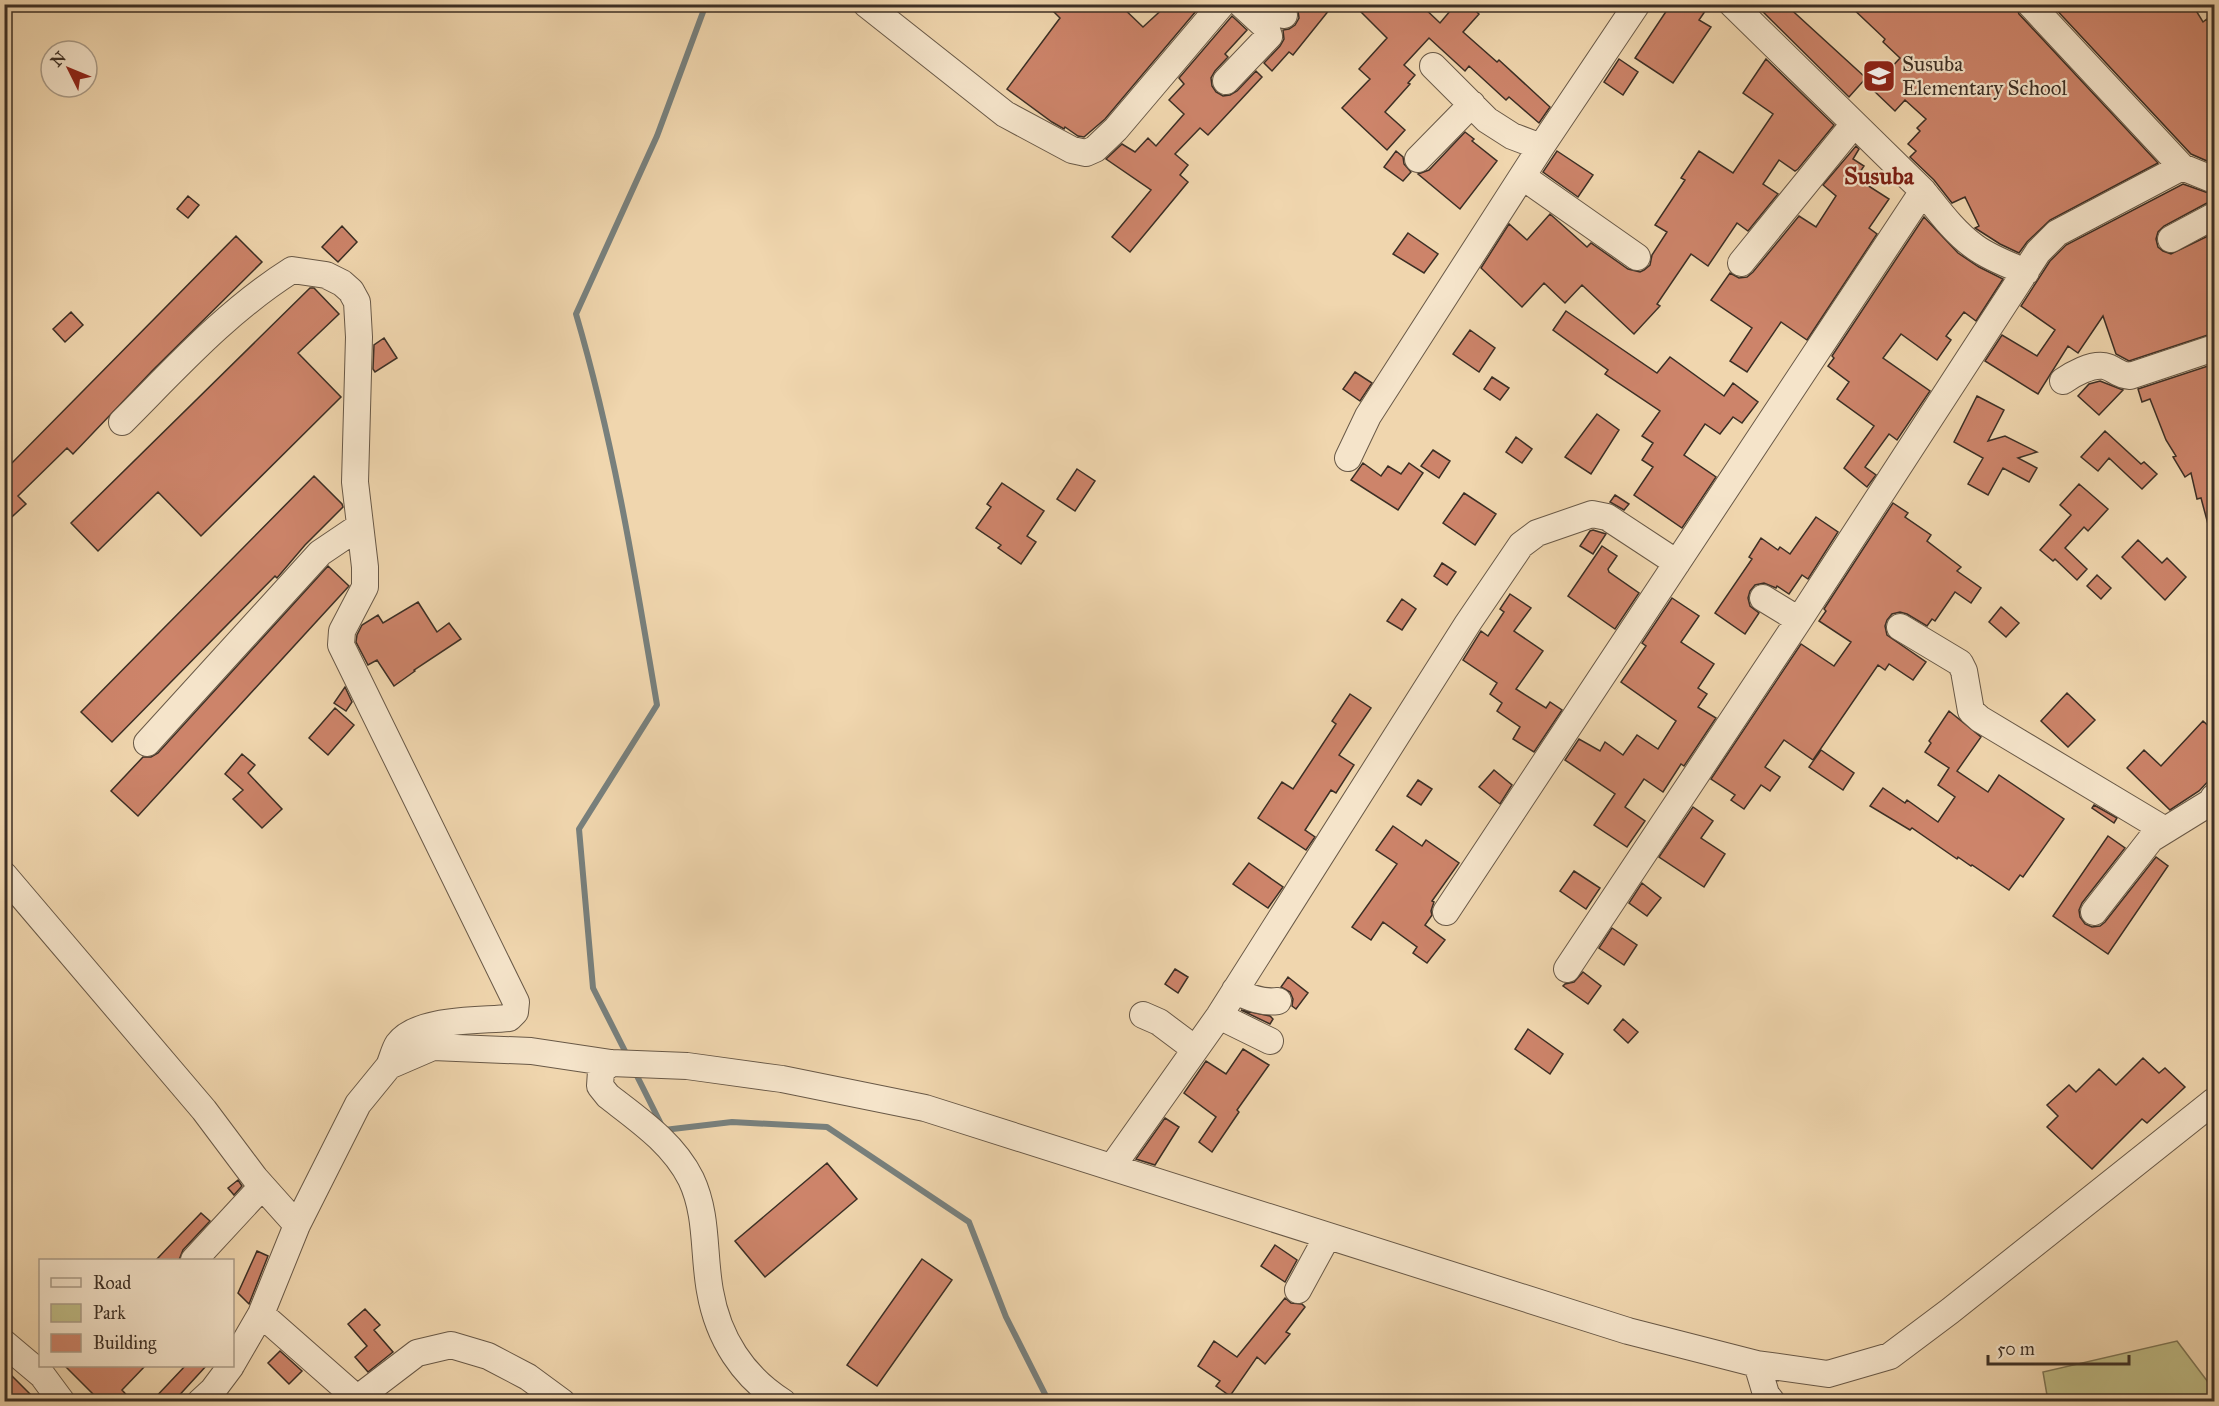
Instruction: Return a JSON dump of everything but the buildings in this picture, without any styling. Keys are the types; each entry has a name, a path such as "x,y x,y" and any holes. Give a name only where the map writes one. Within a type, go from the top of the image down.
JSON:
{"street":[{"path":"866,4 1005,114 1072,150 1086,153 1116,129 1222,4"},
{"path":"1226,81 1269,36 1266,27 1241,4"},
{"path":"1348,458 1368,416 1541,147 1637,4"},
{"path":"1732,4 1923,191 1950,225 1974,247 1996,260 2026,272"},
{"path":"2030,4 2182,167 2214,180"},
{"path":"1433,66 1487,120 1512,136 1541,147"},
{"path":"1418,159 1472,104"},
{"path":"1741,263 1854,124"},
{"path":"1567,969 1799,620 2038,252 2057,233 2182,167"},
{"path":"1523,177 1637,257"},
{"path":"1446,912 1923,191"},
{"path":"2171,239 2214,216"},
{"path":"122,422 234,311 262,289 292,270 326,275 342,283 351,291 357,302 359,338 355,482 365,567 365,587 342,631 341,645 516,1002 515,1012 509,1018 438,1024 414,1031 398,1045 389,1066 358,1104 297,1225 261,1314 234,1361"},
{"path":"2063,381 2070,376 2103,366 2120,376 2130,376 2214,348"},
{"path":"1112,1167 1219,1016 1468,623 1521,545 1537,533 1592,514 1607,517 1677,563"},
{"path":"147,743 320,553 360,525"},
{"path":"1763,598 1799,620"},
{"path":"1900,627 1960,663 1964,671 1971,711 1980,719 2165,830"},
{"path":"2094,912 2151,839 2211,802 2214,797"},
{"path":"4,875 204,1110 255,1178 297,1225"},
{"path":"1235,990 1250,998 1269,1002 1278,1001"},
{"path":"1143,1015 1164,1026 1195,1049"},
{"path":"1219,1016 1270,1041"},
{"path":"389,1066 433,1047 531,1051 616,1062 687,1066 782,1079 925,1108 1628,1331 1756,1364 1828,1374 1890,1356 2214,1101"},
{"path":"616,1062 601,1071 600,1086 608,1096 666,1143 691,1179 703,1215 710,1292 721,1331 734,1357 753,1379 783,1401"},
{"path":"195,1259 256,1193"},
{"path":"1298,1290 1327,1237"},
{"path":"261,1314 360,1400 417,1353 451,1345 488,1356 528,1377 562,1401"},
{"path":"4,1343 39,1367"},
{"path":"1756,1364 1766,1394 1772,1401"},
{"path":"200,1401 213,1390 230,1367"},
{"path":"44,1370 62,1401"}],"green space":[{"path":"2177,1341 2214,1390 2214,1401 2048,1401 2043,1372"}],"waterway":[{"path":"628,1057 593,988 579,829 657,705 613,460 576,314 657,136 706,4"},
{"path":"635,1072 664,1130 732,1122 827,1127 969,1222 1006,1317 1049,1402"}],"place":[{"name":"Susuba Elementary School","path":"1879,76"}],"district":[{"name":"Susuba","path":"1879,176"}]}
